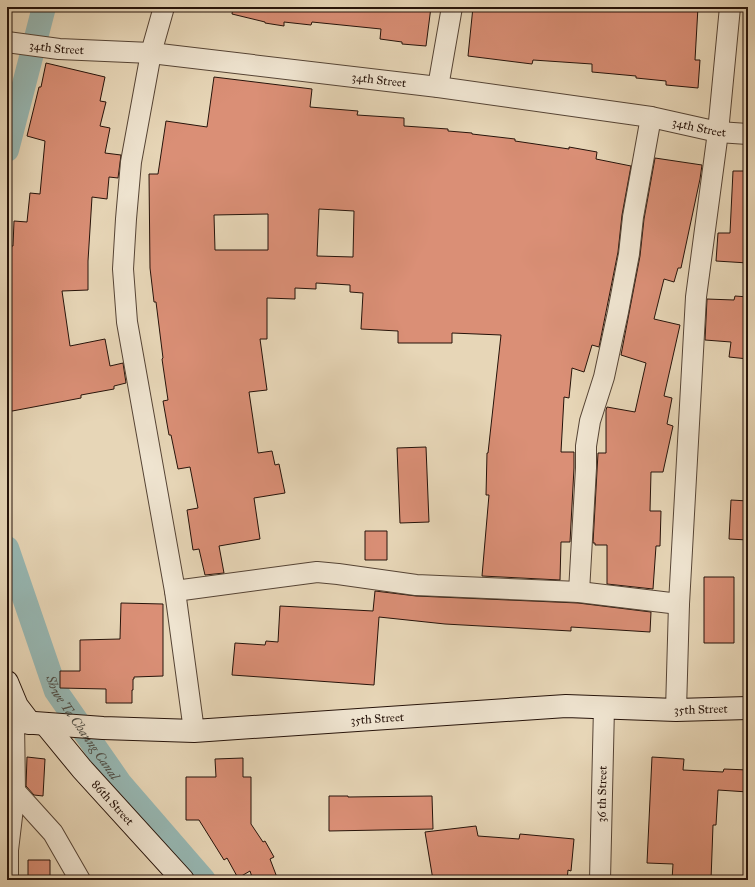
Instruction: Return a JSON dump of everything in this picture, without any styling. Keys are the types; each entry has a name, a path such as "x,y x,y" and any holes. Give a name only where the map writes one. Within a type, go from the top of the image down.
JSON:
{"main road":[{"name":"86th Street","path":"7,682 24,723 82,769 183,880"},
{"name":"35th Street","path":"24,723 103,728 194,731 566,706 676,710 748,708"}],"street":[{"path":"164,7 151,53 131,162 123,269 127,322 175,591 194,731"},
{"path":"438,87 452,7"},
{"path":"676,710 678,604 696,297 718,132 730,7"},
{"name":"34th Street","path":"7,42 59,49 151,53 438,87 651,117 718,132 748,134"},
{"path":"579,592 587,440 590,421 604,377 618,312 651,117"},
{"path":"175,591 317,572 416,585 579,592 678,604"},
{"name":"36 th Street","path":"600,880 604,707"},
{"path":"8,880 8,850 24,723"},
{"path":"15,791 44,821 53,833 80,880"}],"building":[{"path":"233,7 431,7 426,46 402,44 402,42 380,39 381,29 312,22 311,25 284,22 284,26 265,23 232,14"},
{"path":"473,7 698,7 695,60 700,60 698,88 666,85 666,81 636,78 636,76 592,72 592,64 533,60 532,64 468,56"},
{"path":"46,63 105,77 100,101 106,102 100,126 110,128 105,153 121,155 118,178 109,177 107,199 92,197 88,261 88,290 62,291 70,346 105,339 110,366 123,363 126,383 114,386 114,389 81,395 81,398 7,412 7,246 13,246 14,221 27,222 30,193 40,194 45,141 27,136 39,87 41,87"},
{"path":"214,77 312,89 310,107 358,111 357,115 404,118 404,126 448,129 448,131 515,139 515,141 569,149 569,147 597,152 596,159 631,166 622,215 618,252 599,347 592,345 584,372 572,368 569,398 564,397 561,452 574,452 574,468 570,542 561,542 560,580 482,576 489,495 486,495 487,453 501,335 452,333 452,343 398,343 398,331 361,329 363,293 350,292 350,285 316,283 316,289 295,288 295,299 267,298 267,339 260,339 267,390 249,392 258,453 272,451 275,465 279,464 285,493 254,498 260,539 219,546 224,573 205,575 199,549 193,550 187,510 198,508 190,467 178,469 171,435 169,435 163,401 168,400 156,302 154,302 150,268 149,174 158,174 166,121 207,127","holes":["319,209 354,211 353,257 317,256","268,214 268,250 215,250 214,215"]},
{"path":"655,158 702,165 681,268 678,268 674,282 664,279 654,319 680,325 664,396 672,398 667,424 673,426 663,472 651,472 650,511 661,511 660,546 656,546 653,589 607,584 607,545 595,545 595,543 593,543 598,453 606,453 606,410 607,407 635,412 646,363 621,355 640,256 644,219"},
{"path":"733,171 748,171 748,263 716,261 718,233 730,233"},
{"path":"735,296 748,297 748,359 729,357 731,342 705,340 707,299 734,300"},
{"path":"426,447 429,522 400,523 397,448"},
{"path":"731,500 748,501 748,540 729,539"},
{"path":"365,531 387,531 387,560 365,560"},
{"path":"704,577 734,577 734,643 704,643"},
{"path":"375,591 416,596 578,603 651,612 650,632 571,627 571,631 445,624 379,617 374,685 232,675 235,643 265,645 266,641 278,642 280,606 373,611"},
{"path":"121,603 163,604 163,676 134,677 132,703 106,703 106,689 60,688 60,671 80,671 80,640 120,639"},
{"path":"27,757 45,759 43,796 34,795 26,786"},
{"path":"652,757 684,759 683,770 723,772 724,769 748,770 748,792 718,790 716,825 713,825 711,880 672,880 673,864 647,863"},
{"path":"243,758 243,777 251,777 251,824 263,842 265,841 274,857 270,859 278,880 253,880 250,871 238,878 227,858 224,860 199,820 186,820 186,777 216,777 215,759"},
{"path":"329,796 432,796 433,829 329,831"},
{"path":"476,826 478,836 519,839 520,834 574,839 571,871 568,870 567,880 433,880 425,832"},
{"path":"28,860 50,860 50,880 28,880"}],"waterway":[{"name":"Shwe Ta Chaung Canal","path":"7,150 44,7"},
{"name":"Shwe Ta Chaung Canal","path":"7,548 56,691 120,783 204,880"}]}
